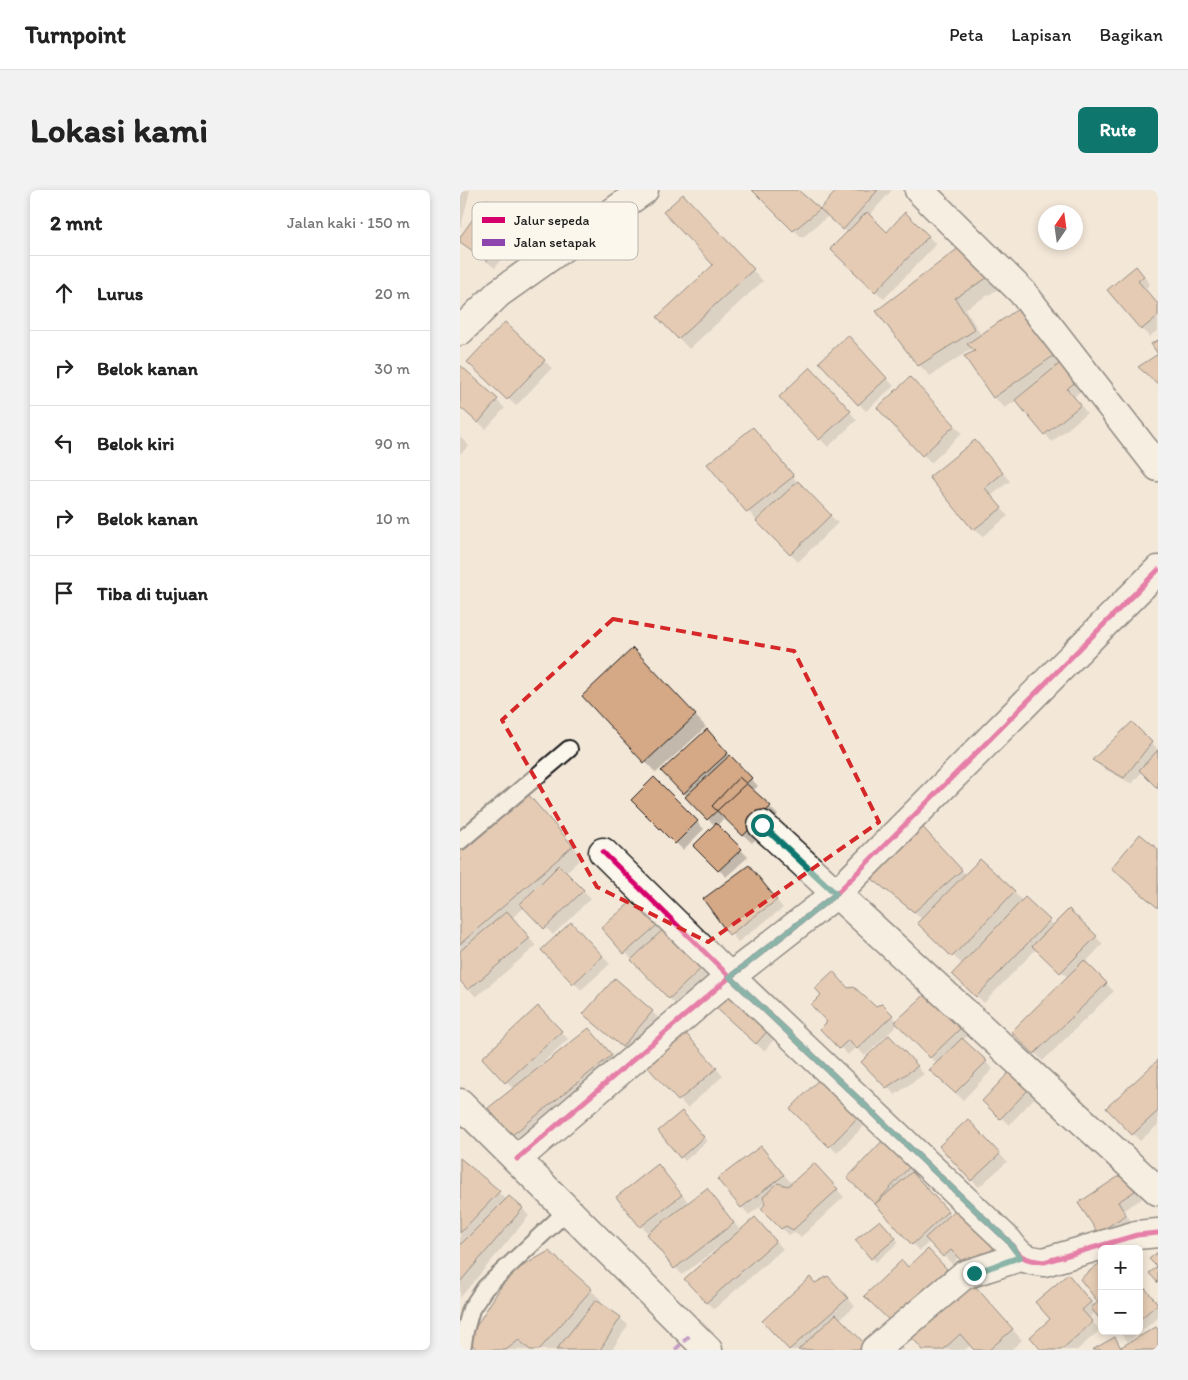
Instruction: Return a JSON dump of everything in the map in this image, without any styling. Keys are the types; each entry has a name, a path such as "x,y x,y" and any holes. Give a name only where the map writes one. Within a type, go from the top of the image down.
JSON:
{"street":[{"path":"627,202 644,190"},
{"path":"919,190 1023,293 1158,467"},
{"path":"460,331 499,293 545,260"},
{"path":"517,1159 730,977 836,894 1158,570"},
{"path":"762,825 1158,1191"},
{"path":"603,852 730,977 1008,1241 1020,1257"},
{"path":"460,1103 568,1210 692,1344"},
{"path":"875,1350 964,1275 1020,1257 1044,1262 1137,1235 1158,1233"}],"lane":[{"path":"460,841 569,750"},
{"path":"462,1350 465,1331 472,1309 485,1288 568,1210"}],"highlighted area":[{"path":"613,619 794,651 879,822 708,942 597,887 502,720"}],"building":[{"path":"752,190 798,190 820,209 793,231"},
{"path":"837,190 878,190 843,230 820,209"},
{"path":"683,194 754,269 678,339 657,317 713,265 663,212"},
{"path":"867,212 887,232 905,212 929,236 875,292 830,249"},
{"path":"472,220 472,250 460,242 460,237"},
{"path":"960,247 995,273 955,298 975,330 918,366 876,311"},
{"path":"1136,266 1144,276 1138,281 1158,304 1158,316 1141,330 1107,290"},
{"path":"1028,302 1062,350 993,398 964,356 975,351 967,344"},
{"path":"505,322 545,360 507,400 467,362"},
{"path":"848,335 887,378 858,405 819,362"},
{"path":"1158,340 1158,354 1151,344"},
{"path":"1158,354 1158,384 1138,367"},
{"path":"1064,360 1080,378 1067,389 1081,405 1044,435 1015,400"},
{"path":"460,365 498,399 478,423 460,407"},
{"path":"810,367 851,411 819,440 779,397"},
{"path":"910,377 955,425 922,456 877,408"},
{"path":"753,427 794,476 747,513 707,464"},
{"path":"975,440 1003,473 985,488 1002,508 973,530 929,477"},
{"path":"798,481 831,515 790,555 756,521"},
{"path":"633,648 696,715 644,763 582,696"},
{"path":"1132,722 1152,742 1124,778 1092,760"},
{"path":"707,729 728,753 683,794 661,771"},
{"path":"1158,750 1158,789 1139,770"},
{"path":"730,755 752,778 707,820 685,797"},
{"path":"654,777 698,821 675,844 631,800"},
{"path":"739,777 771,806 743,836 712,806"},
{"path":"527,793 573,846 460,944 460,851"},
{"path":"918,822 962,870 914,912 867,875"},
{"path":"716,823 742,849 718,871 693,846"},
{"path":"1140,834 1158,849 1158,908 1111,868"},
{"path":"980,859 1015,891 952,957 917,923"},
{"path":"559,865 584,890 544,929 520,904"},
{"path":"749,865 777,900 729,935 703,899"},
{"path":"639,895 662,921 624,954 601,928"},
{"path":"1025,897 1050,920 976,997 952,974"},
{"path":"1069,909 1097,936 1060,973 1032,946"},
{"path":"507,911 530,938 468,990 460,981 460,951"},
{"path":"571,922 603,956 573,984 541,950"},
{"path":"670,923 708,962 669,999 631,960"},
{"path":"1084,960 1107,983 1034,1054 1011,1032"},
{"path":"833,971 848,988 854,987 875,1006 882,1004 893,1015 857,1049 848,1040 839,1049 820,1029 827,1022 811,1005 821,995 815,988"},
{"path":"615,978 653,1011 622,1047 583,1014"},
{"path":"729,988 771,1027 756,1044 713,1005"},
{"path":"931,989 965,1024 930,1058 895,1022"},
{"path":"538,1006 562,1031 505,1083 482,1058"},
{"path":"589,1028 612,1055 511,1136 488,1108"},
{"path":"681,1028 717,1068 678,1101 643,1062"},
{"path":"889,1035 918,1066 886,1088 861,1062"},
{"path":"962,1038 987,1061 955,1093 929,1070"},
{"path":"1158,1060 1158,1111 1132,1135 1106,1108"},
{"path":"1014,1067 1033,1085 1000,1119 982,1101"},
{"path":"830,1068 869,1106 829,1147 790,1109"},
{"path":"682,1111 704,1137 680,1158 658,1131"},
{"path":"968,1119 1000,1154 971,1181 939,1146"},
{"path":"888,1135 915,1161 875,1204 847,1178"},
{"path":"761,1146 784,1175 741,1208 717,1179"},
{"path":"460,1158 500,1191 460,1233"},
{"path":"814,1163 838,1189 793,1230 786,1226 781,1229 761,1209 765,1204 763,1197 778,1183 788,1186"},
{"path":"658,1164 682,1195 640,1227 616,1197"},
{"path":"912,1172 948,1211 912,1245 875,1204"},
{"path":"1124,1173 1135,1191 1118,1202 1126,1215 1098,1233 1078,1203"},
{"path":"707,1188 734,1223 674,1269 647,1234"},
{"path":"509,1196 523,1208 460,1282 460,1245"},
{"path":"963,1203 1000,1242 970,1270 951,1250 943,1257 925,1238"},
{"path":"755,1217 776,1241 706,1303 684,1279"},
{"path":"880,1220 896,1238 871,1259 855,1240"},
{"path":"928,1249 947,1269 933,1283 940,1291 892,1323 864,1296 902,1260 908,1267"},
{"path":"549,1251 592,1289 539,1350 530,1350 519,1340 506,1350 477,1350 468,1339 509,1274"},
{"path":"1158,1252 1158,1283 1149,1273 1157,1267 1149,1259"},
{"path":"1098,1264 1098,1302 1080,1279"},
{"path":"1068,1274 1091,1302 1082,1310 1093,1322 1061,1350 1041,1350 1030,1337 1050,1319 1035,1302"},
{"path":"828,1276 848,1298 789,1350 762,1321 810,1277 815,1283"},
{"path":"967,1277 1013,1329 989,1350 974,1350 960,1334 943,1350 923,1350 906,1331"},
{"path":"1143,1286 1158,1304 1143,1317"},
{"path":"596,1300 621,1317 600,1350 556,1350"},
{"path":"1098,1302 1098,1317 1091,1308"},
{"path":"836,1314 870,1349 798,1350"},
{"path":"1156,1327 1158,1330 1158,1350 1123,1350 1121,1347"},
{"path":"1115,1337 1122,1350 1092,1350"}],"marked path":[{"path":"675,1350 692,1333"}],"cycle path":[{"path":"517,1159 730,977 836,894 1158,570"},
{"path":"603,852 730,977 1023,1257 1044,1262 1137,1235 1158,1233"}],"route":[{"path":"762,825 836,894 730,977 1008,1241 1020,1257 974,1273"}]}
